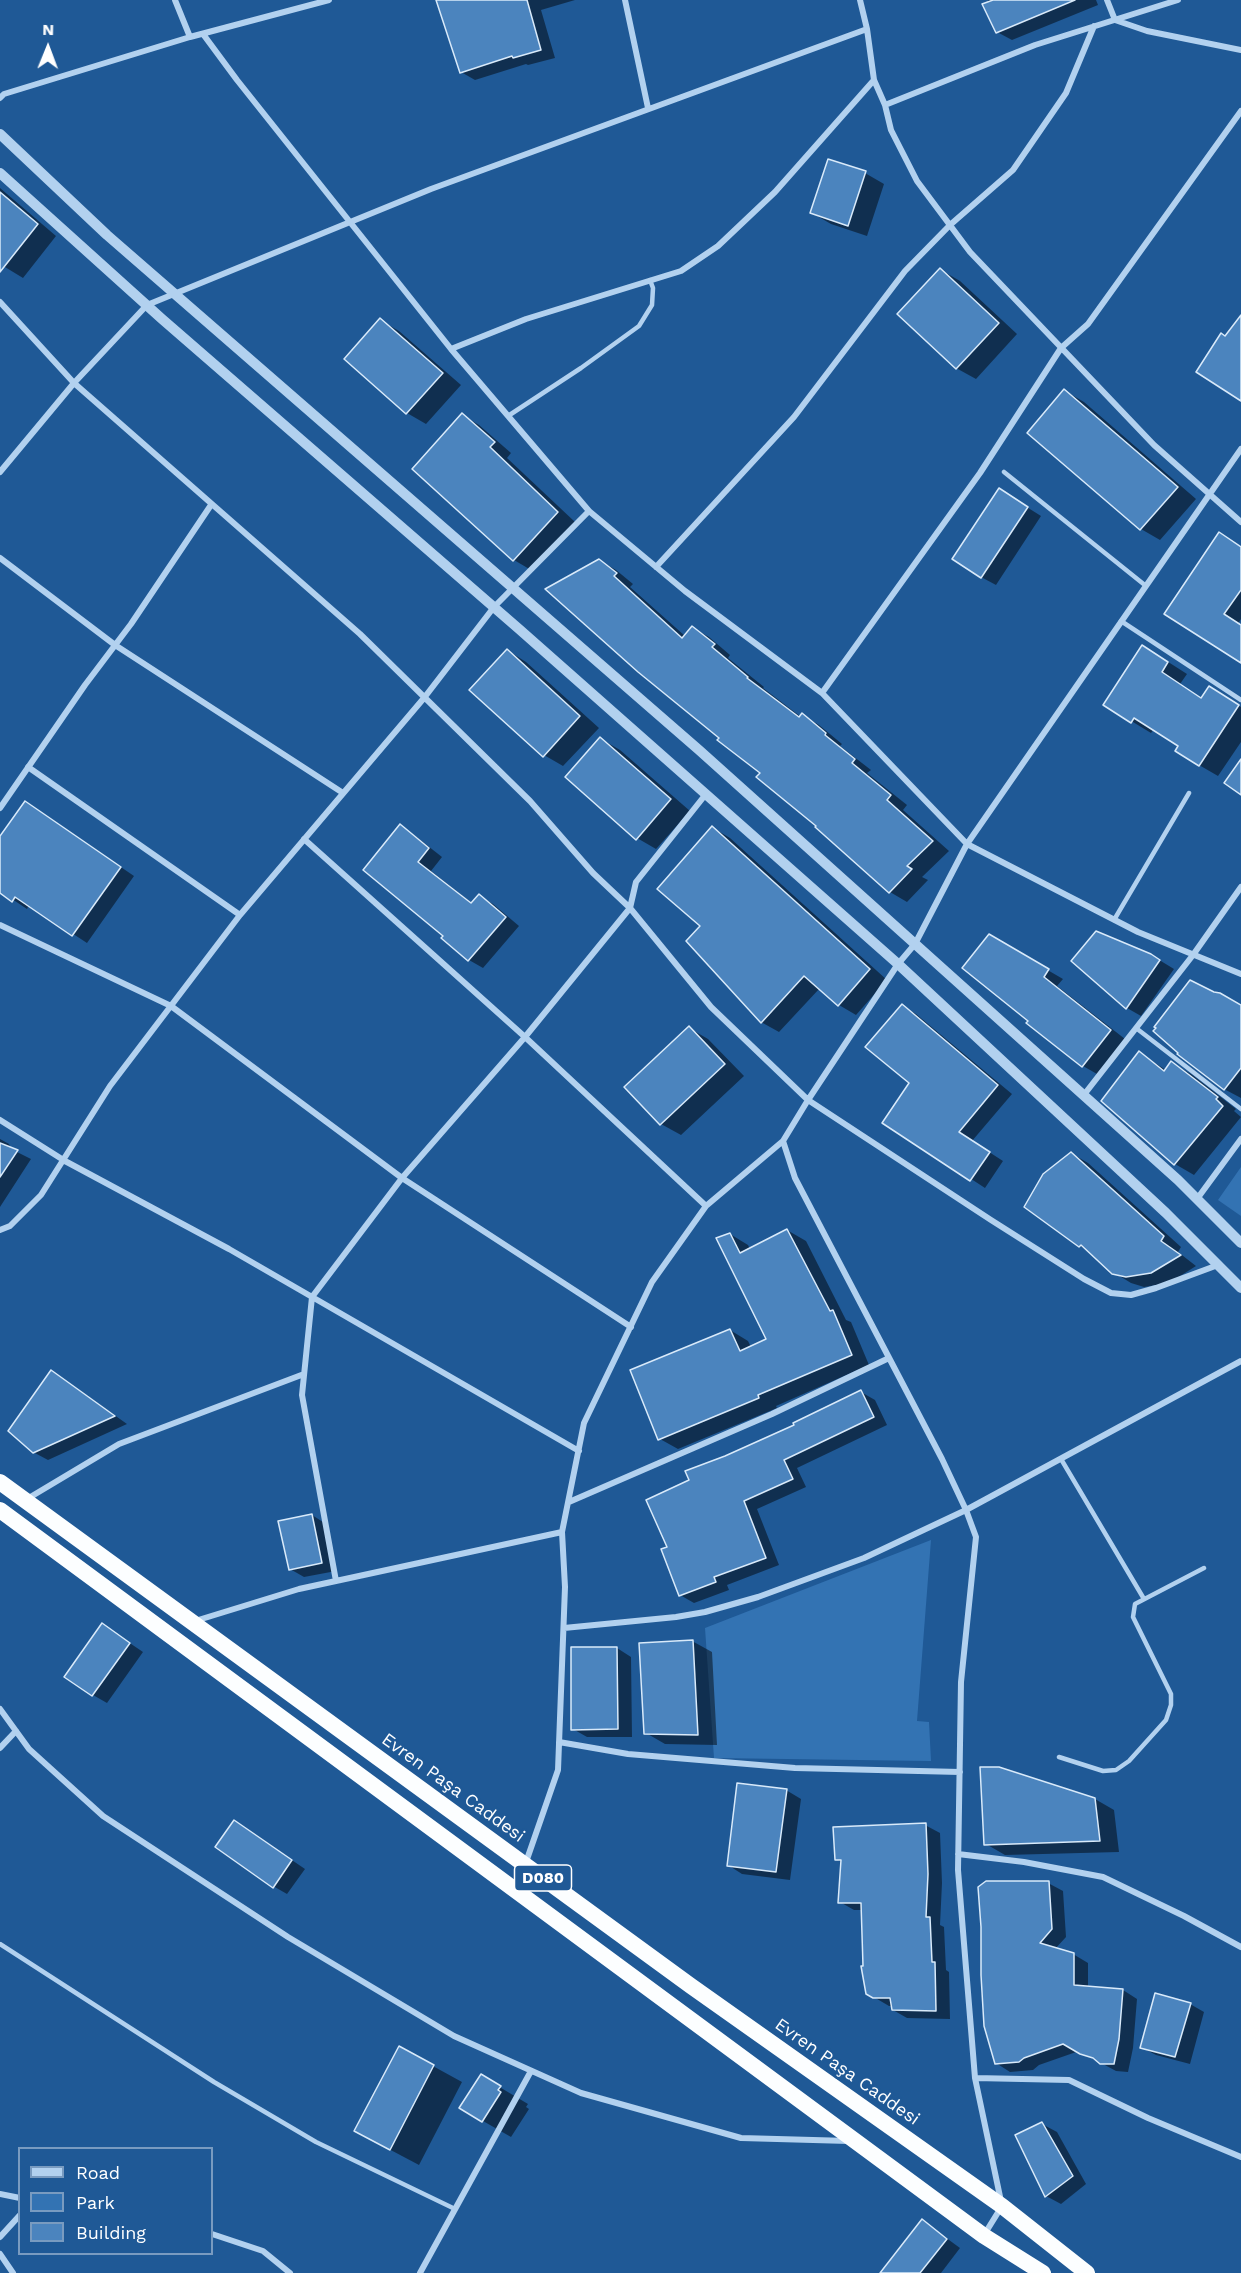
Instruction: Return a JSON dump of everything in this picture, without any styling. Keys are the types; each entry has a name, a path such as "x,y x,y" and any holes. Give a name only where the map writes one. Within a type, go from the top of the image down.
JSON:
{"highway":[{"name":"Evren Paşa Caddesi","path":"0,1482 691,1986 1002,2206 1088,2273"},
{"name":"D080","path":"0,1510 984,2236 1043,2273"}],"street":[{"path":"175,0 190,37"},
{"path":"0,98 4,94 190,37 328,0"},
{"path":"625,0 648,108"},
{"path":"860,0 867,29 874,80 885,105 891,130 917,181 970,252 1061,348 1154,445 1241,522"},
{"path":"1107,0 1115,20 1147,31 1241,50"},
{"path":"885,105 1035,45 1178,0"},
{"path":"656,567 794,417 905,272 950,225 1013,170 1066,93 1095,26"},
{"path":"0,472 3,463 147,305 431,189 867,29"},
{"path":"203,34 451,349 589,511 685,591 822,693 967,844 1138,932 1241,974"},
{"path":"451,349 526,319 681,271 718,246 776,192 874,80"},
{"path":"822,693 980,473 1061,348 1088,324 1241,111"},
{"path":"0,134 107,235 514,588 915,944 1197,1198 1241,1243"},
{"path":"0,173 147,305 898,964 1157,1206 1241,1288"},
{"path":"0,302 75,383 360,634 530,801 593,873 630,908 711,1007 808,1100 1001,1226 1111,1293 1131,1295 1218,1265"},
{"path":"525,1865 558,1770 565,1587 562,1532 584,1423 652,1282 706,1206 783,1141 898,964 915,944 967,844 1241,449"},
{"path":"0,808 211,505"},
{"path":"0,1230 9,1226 41,1195 65,1161 110,1086 240,915 424,698 494,608 589,511"},
{"path":"0,558 115,645 343,793"},
{"path":"28,767 240,915"},
{"path":"336,1581 302,1395 312,1297 402,1178 525,1037 630,908 636,882 706,794"},
{"path":"304,839 525,1037 706,1206"},
{"path":"1083,1096 1193,955 1241,887"},
{"path":"0,925 171,1006 402,1178 631,1327"},
{"path":"0,1120 65,1161 229,1249 579,1451"},
{"path":"1197,1198 1241,1139"},
{"path":"783,1141 795,1178 942,1459 976,1537 961,1683 958,1854 975,2078 1002,2206 984,2236"},
{"path":"568,1502 772,1414 889,1358"},
{"path":"564,1628 676,1617 732,1605 864,1558 966,1510 1241,1361"},
{"path":"24,1501 119,1444 304,1374"},
{"path":"191,1622 299,1589 562,1532"},
{"path":"0,1709 29,1749 103,1816 288,1937 454,2036 581,2093 741,2138 857,2141"},
{"path":"0,1748 16,1731"},
{"path":"560,1742 628,1754 795,1768 960,1772"},
{"path":"958,1854 1103,1877 1184,1916 1241,1947"},
{"path":"420,2273 531,2071"},
{"path":"975,2078 1068,2080 1148,2118 1241,2157"},
{"path":"0,2194 18,2198"},
{"path":"0,2236 18,2217"},
{"path":"213,2234 263,2252 290,2273"},
{"path":"0,2254 13,2273"}],"lane":[{"path":"508,416 639,326 649,314 652,305 650,280"},
{"path":"1004,472 1146,586"},
{"path":"1121,621 1241,700"},
{"path":"1114,920 1189,793"},
{"path":"1136,1028 1241,1109"},
{"path":"1061,1459 1144,1599"},
{"path":"1059,1757 1103,1772 1116,1770 1129,1761 1166,1720 1171,1705 1171,1694 1133,1617 1135,1604 1204,1568"},
{"path":"0,1944 214,2082 306,2136 455,2209"}],"green space":[{"path":"1241,1167 1241,1216 1218,1200"},
{"path":"931,1540 917,1721 929,1722 931,1761 714,1758 705,1628"}],"building":[{"path":"436,0 527,0 541,50 513,58 512,56 460,73"},
{"path":"993,0 1075,0 996,33 982,4"},
{"path":"828,159 866,171 848,226 810,213"},
{"path":"0,192 38,224 0,272"},
{"path":"940,268 999,323 956,369 897,314"},
{"path":"1241,315 1241,401 1196,372 1221,333 1225,336"},
{"path":"380,318 443,373 406,414 344,359"},
{"path":"1064,389 1178,487 1140,530 1027,433"},
{"path":"462,413 495,442 490,447 558,512 513,561 412,469"},
{"path":"999,488 1028,507 981,578 952,559"},
{"path":"1219,532 1241,547 1241,590 1224,614 1241,625 1241,663 1164,614"},
{"path":"599,559 617,573 614,576 682,638 692,626 715,644 712,647 747,678 799,717 802,713 826,733 825,735 855,759 852,763 891,795 887,800 933,841 907,866 912,869 889,893 816,826 756,777 760,773 717,740 719,738 638,672 545,589"},
{"path":"1142,645 1168,662 1162,672 1201,698 1209,686 1239,705 1199,766 1175,751 1178,746 1134,718 1131,723 1103,705"},
{"path":"507,649 580,716 543,757 469,690"},
{"path":"600,737 671,799 636,840 565,777"},
{"path":"1241,759 1241,795 1224,783"},
{"path":"25,801 121,867 72,936 15,897 12,902 0,893 0,836"},
{"path":"400,824 429,848 418,862 471,903 479,894 506,917 468,961 441,938 443,936 363,870"},
{"path":"712,826 870,969 838,1006 804,976 761,1023 686,941 700,926 657,889"},
{"path":"1096,931 1160,960 1126,1009 1071,961"},
{"path":"989,934 1049,969 1044,977 1111,1030 1082,1067 962,968"},
{"path":"1190,980 1241,1005 1241,1068 1224,1090 1177,1054 1153,1031"},
{"path":"902,1004 998,1085 959,1132 990,1152 970,1181 882,1123 909,1083 865,1047"},
{"path":"689,1026 725,1064 660,1125 624,1087"},
{"path":"1139,1051 1164,1071 1171,1061 1218,1097 1216,1099 1223,1106 1174,1165 1101,1101"},
{"path":"0,1143 18,1150 0,1177"},
{"path":"1071,1152 1164,1236 1161,1241 1181,1255 1151,1273 1126,1277 1112,1274 1081,1245 1079,1247 1024,1207 1043,1174"},
{"path":"787,1229 830,1311 833,1310 852,1355 758,1395 759,1398 658,1440 630,1370 730,1329 740,1351 766,1339 716,1238 730,1233 740,1253"},
{"path":"51,1370 115,1416 33,1453 8,1431"},
{"path":"861,1390 874,1417 784,1460 793,1479 744,1501 766,1558 714,1577 716,1582 679,1596 661,1549 667,1547 646,1500 689,1480 685,1471 794,1425 793,1423"},
{"path":"312,1514 322,1563 289,1570 278,1521"},
{"path":"102,1623 130,1643 92,1696 64,1677"},
{"path":"693,1640 698,1735 644,1734 639,1643"},
{"path":"571,1647 617,1647 618,1729 571,1730"},
{"path":"980,1767 999,1767 1095,1798 1100,1841 984,1845"},
{"path":"737,1783 787,1789 776,1872 727,1866"},
{"path":"234,1820 292,1860 273,1888 215,1847"},
{"path":"926,1823 928,1874 926,1917 930,1917 932,1962 935,1962 936,2011 892,2010 890,1998 873,1998 866,1994 861,1966 863,1966 861,1903 838,1903 841,1860 835,1860 833,1827"},
{"path":"986,1881 1049,1881 1052,1929 1040,1943 1074,1953 1074,1985 1123,1989 1119,2039 1114,2064 1100,2064 1093,2058 1080,2054 1063,2044 1024,2058 1019,2062 995,2064 984,2026 981,1975 978,1887"},
{"path":"1155,1993 1191,2003 1175,2057 1140,2048"},
{"path":"399,2046 434,2065 390,2150 354,2131"},
{"path":"481,2074 501,2086 498,2090 501,2092 482,2122 459,2108"},
{"path":"1042,2122 1073,2176 1045,2197 1015,2135"},
{"path":"922,2219 947,2239 920,2273 880,2273"}]}
